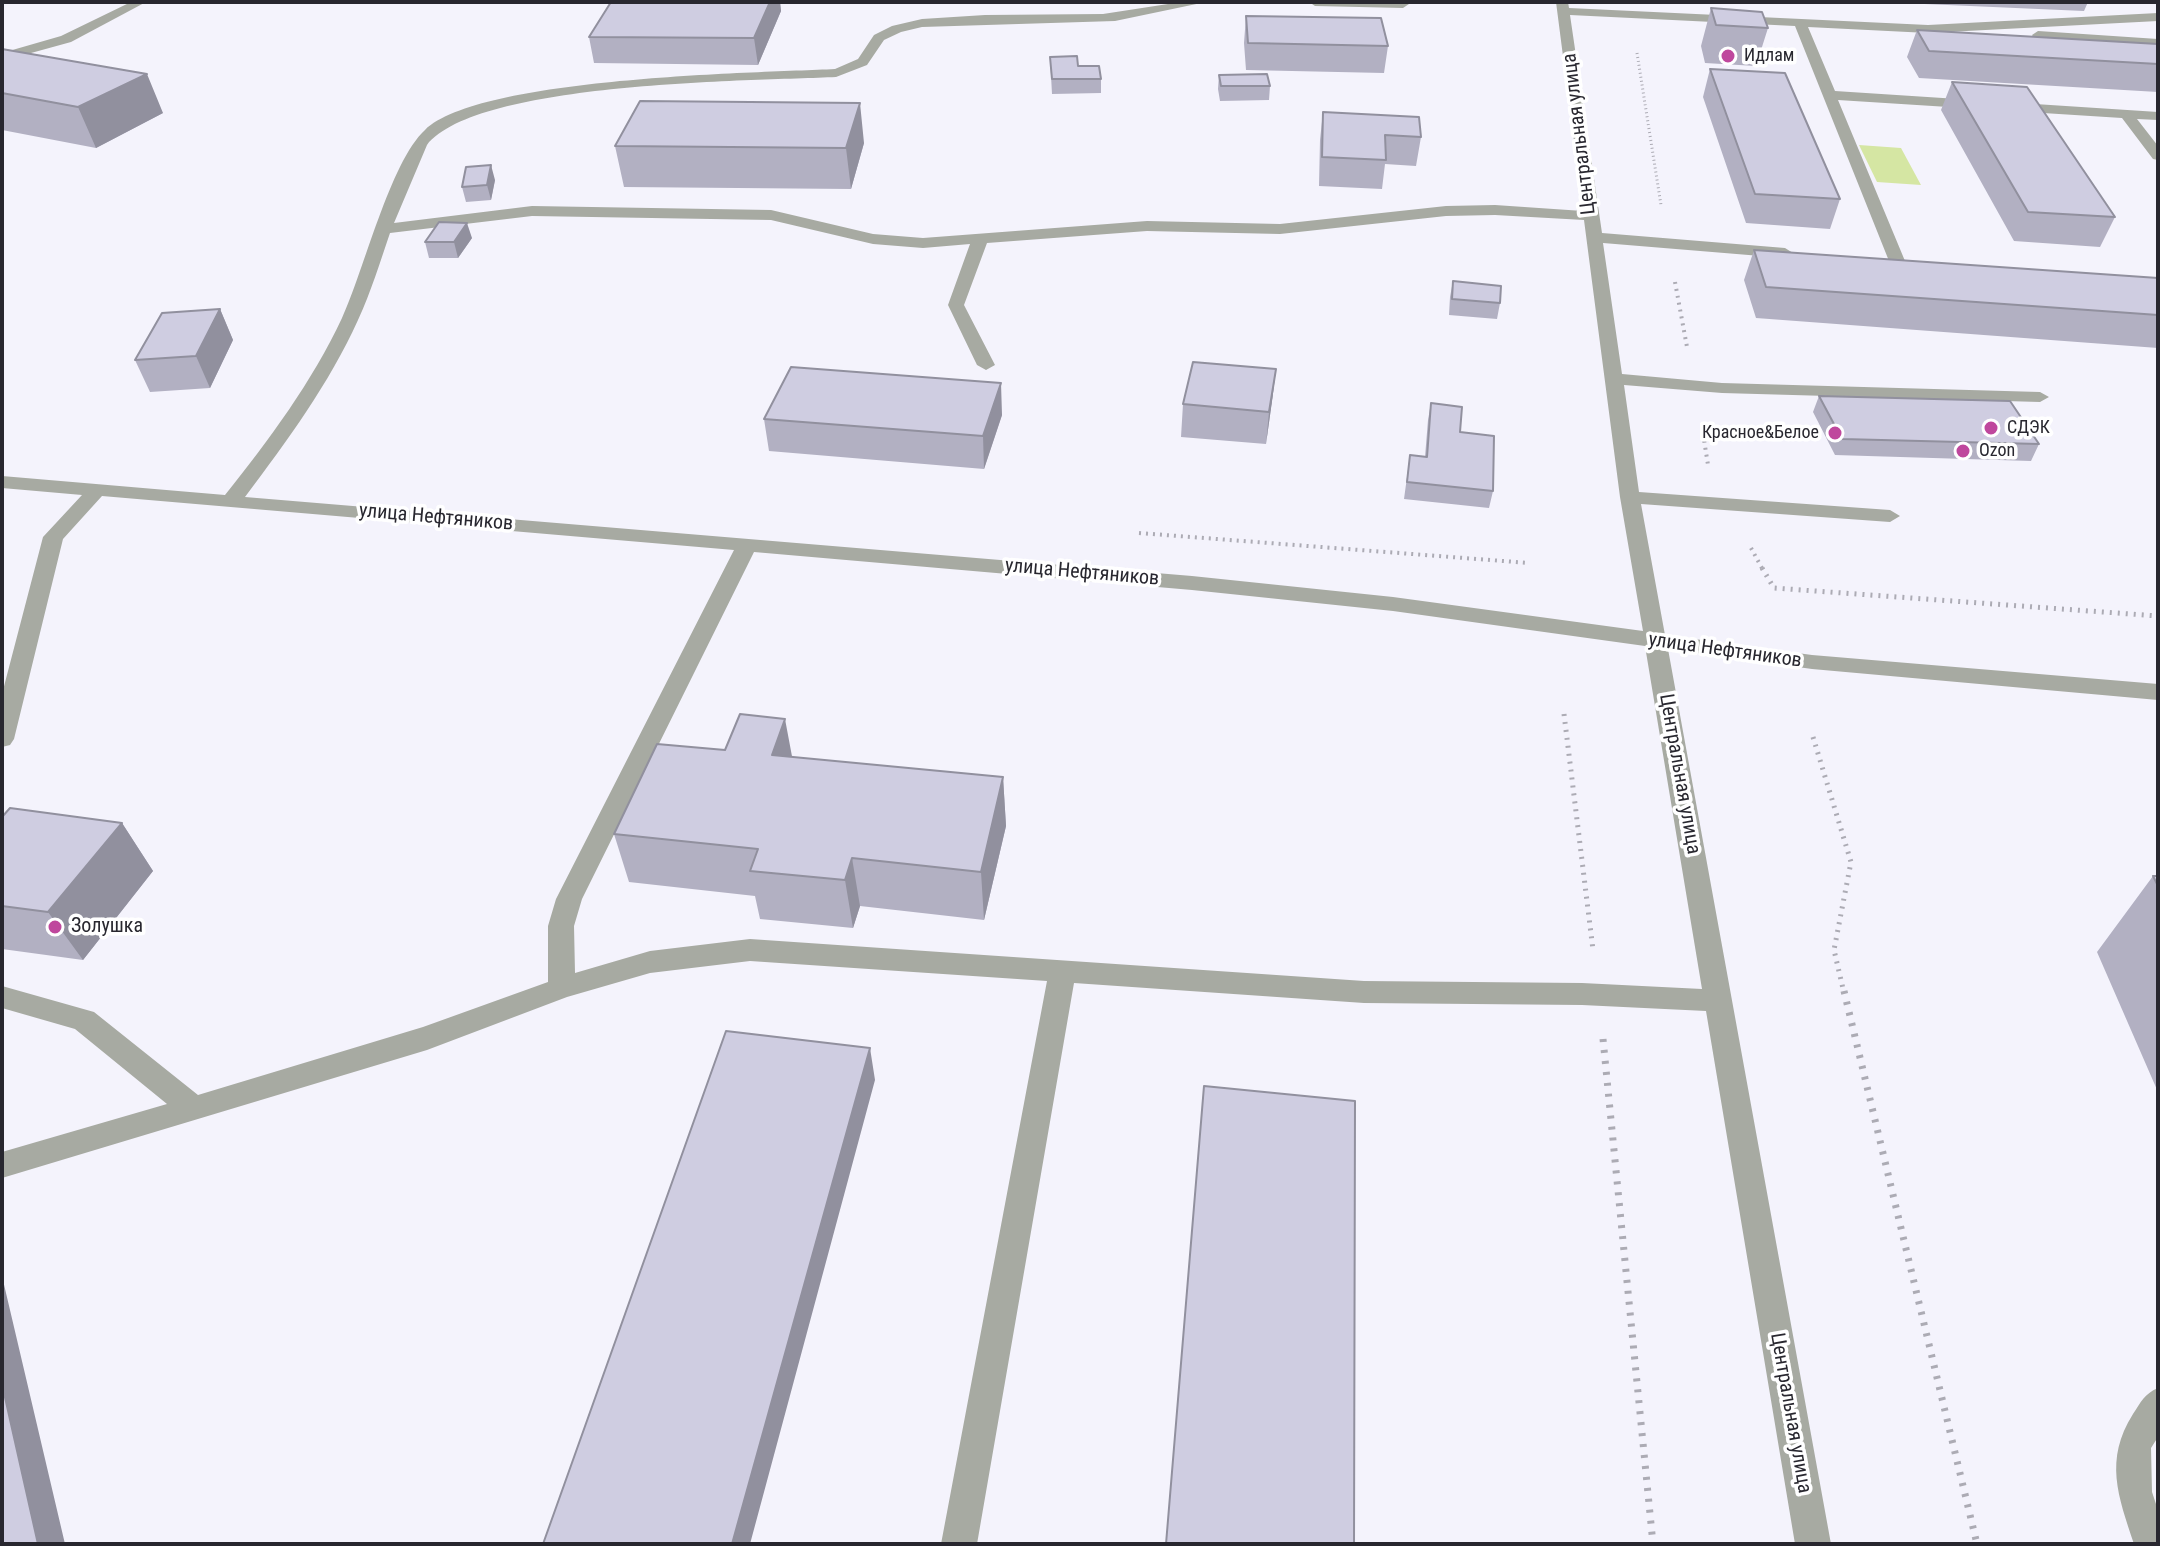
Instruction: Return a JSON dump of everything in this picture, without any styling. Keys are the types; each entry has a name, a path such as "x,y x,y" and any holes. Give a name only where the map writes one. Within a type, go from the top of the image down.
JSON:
{"street":[{"path":"2,57 66,39 140,2"},
{"path":"231,501 293,419 324,369 359,298 412,157 423,140 449,121 520,100 617,88 836,73 858,67 870,59 878,38 896,28 979,19 1102,19 1200,2"},
{"path":"1315,2 1403,4"},
{"path":"1662,2 1673,17"},
{"path":"1743,20 1753,2"},
{"path":"1563,6 1673,17 2158,43"},
{"name":"Центральная улица","path":"1563,6 1577,94 1592,237 1630,497 1813,1544"},
{"path":"1928,29 2158,17"},
{"path":"1800,23 1897,261"},
{"path":"1830,95 2158,116"},
{"path":"2126,114 2158,156"},
{"path":"386,229 494,214 581,211 771,215 899,243 1147,226 1280,229 1446,211 1495,210 1590,216"},
{"path":"1592,237 1805,254"},
{"path":"980,239 956,305 986,365"},
{"path":"1613,379 1694,386 2040,397"},
{"name":"улица Нефтяников","path":"2,482 748,544 1393,604 1895,671 2158,692"},
{"path":"2,739 53,537 97,490"},
{"path":"1630,497 1890,516"},
{"path":"562,988 561,926 569,899 748,544"},
{"path":"2,1165 427,1038 562,988 650,962 750,950 1364,992 1599,995 1719,1001"},
{"path":"959,1544 1062,972"},
{"path":"2,997 84,1020 194,1109"},
{"path":"2152,1544 2134,1492 2134,1444 2158,1405"}],"path":[{"path":"1630,14 1710,476 1774,588 2158,616"},
{"path":"1564,714 1599,995 1653,1544"},
{"path":"1813,737 1851,862 1834,950 1977,1544"}],"green space":[{"path":"1859,145 1901,148 1921,185 1877,182"}],"building":[{"path":"611,2 770,2 754,38 589,37"},
{"path":"1711,8 1762,12 1768,28 1716,25"},
{"path":"1246,16 1381,18 1388,46 1248,43"},
{"path":"1917,30 2158,44 2158,64 1929,51"},
{"path":"2,49 147,74 78,107 2,93"},
{"path":"1077,56 1078,66 1099,66 1101,79 1052,79 1050,57"},
{"path":"1710,69 1785,73 1840,199 1755,194"},
{"path":"1267,74 1270,86 1221,86 1219,75"},
{"path":"1952,82 2027,87 2115,217 2028,212"},
{"path":"640,101 860,103 846,148 615,146"},
{"path":"1323,112 1419,117 1421,137 1385,135 1386,160 1322,157"},
{"path":"491,165 487,185 462,187 466,167"},
{"path":"439,222 467,223 454,242 425,242"},
{"path":"1754,250 2158,278 2158,315 1766,287"},
{"path":"1453,281 1501,286 1500,303 1452,299"},
{"path":"220,309 196,356 135,360 162,313"},
{"path":"1193,362 1276,369 1269,412 1183,404"},
{"path":"791,367 1001,383 983,436 764,419"},
{"path":"1819,396 2010,401 2039,444 1842,439"},
{"path":"1431,403 1462,407 1460,432 1494,436 1493,491 1407,482 1410,455 1427,457"},
{"path":"740,714 785,719 772,755 1003,777 981,872 852,858 845,880 750,871 758,849 614,834 657,744 725,750"},
{"path":"10,808 122,823 48,912 2,906 2,817"},
{"path":"726,1031 870,1048 732,1544 543,1544"},
{"path":"1204,1086 1355,1101 1354,1544 1166,1544"},
{"path":"2,1384 38,1544 2,1544"}],"place":[{"name":"Идлам","path":"1728,56"},
{"name":"СДЭК","path":"1991,428"},
{"name":"Красное&Белое","path":"1835,433"},
{"name":"Ozon","path":"1963,451"},
{"name":"Золушка","path":"55,927"}]}
